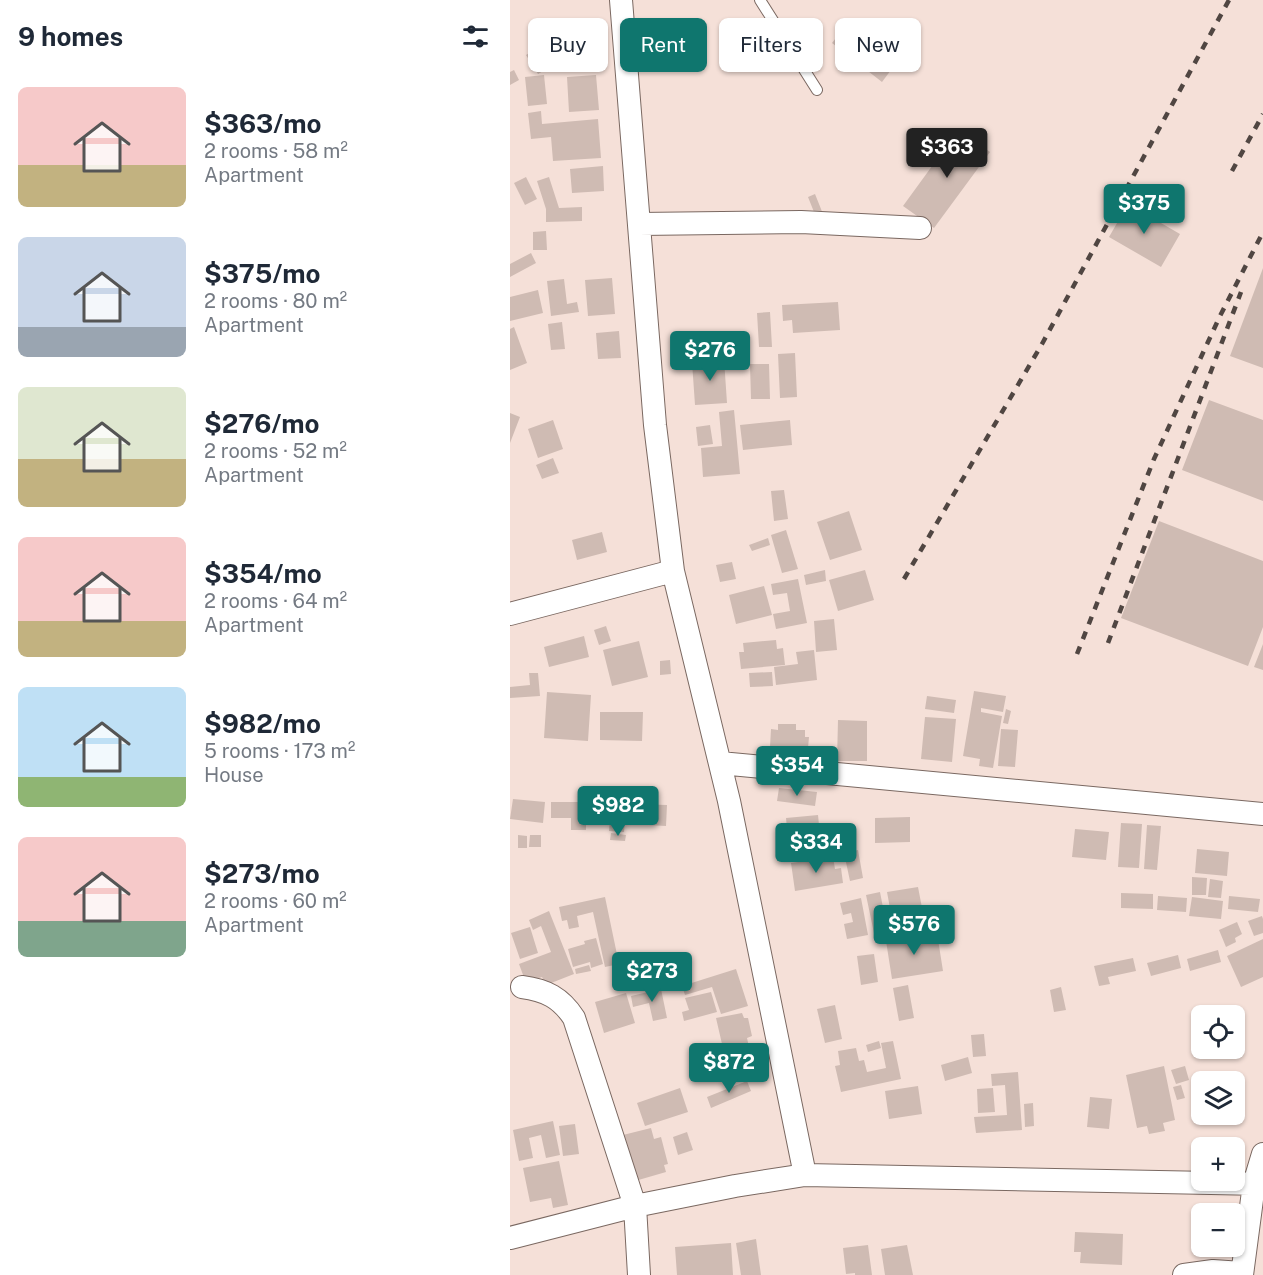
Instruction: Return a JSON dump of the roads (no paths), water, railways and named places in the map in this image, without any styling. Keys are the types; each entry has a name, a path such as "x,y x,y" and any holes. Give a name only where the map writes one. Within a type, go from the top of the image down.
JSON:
{"street":[{"path":"621,0 655,425 674,571 720,763 805,1175"},
{"path":"639,224 801,222 920,228"},
{"path":"510,614 674,571"},
{"path":"720,763 1263,814"},
{"path":"522,987 539,989 555,997 568,1008 574,1018 635,1206 639,1275"},
{"path":"1184,1275 1213,1271 1242,1274 1263,1154"},
{"path":"510,1238 635,1206 805,1175 1259,1184"}],"lane":[{"path":"760,0 817,90"}],"railway":[{"path":"904,579 1042,344 1229,0"},
{"path":"1232,171 1263,114"},
{"path":"1077,654 1154,459 1220,316 1263,232"},
{"path":"1108,643 1241,292"}]}
